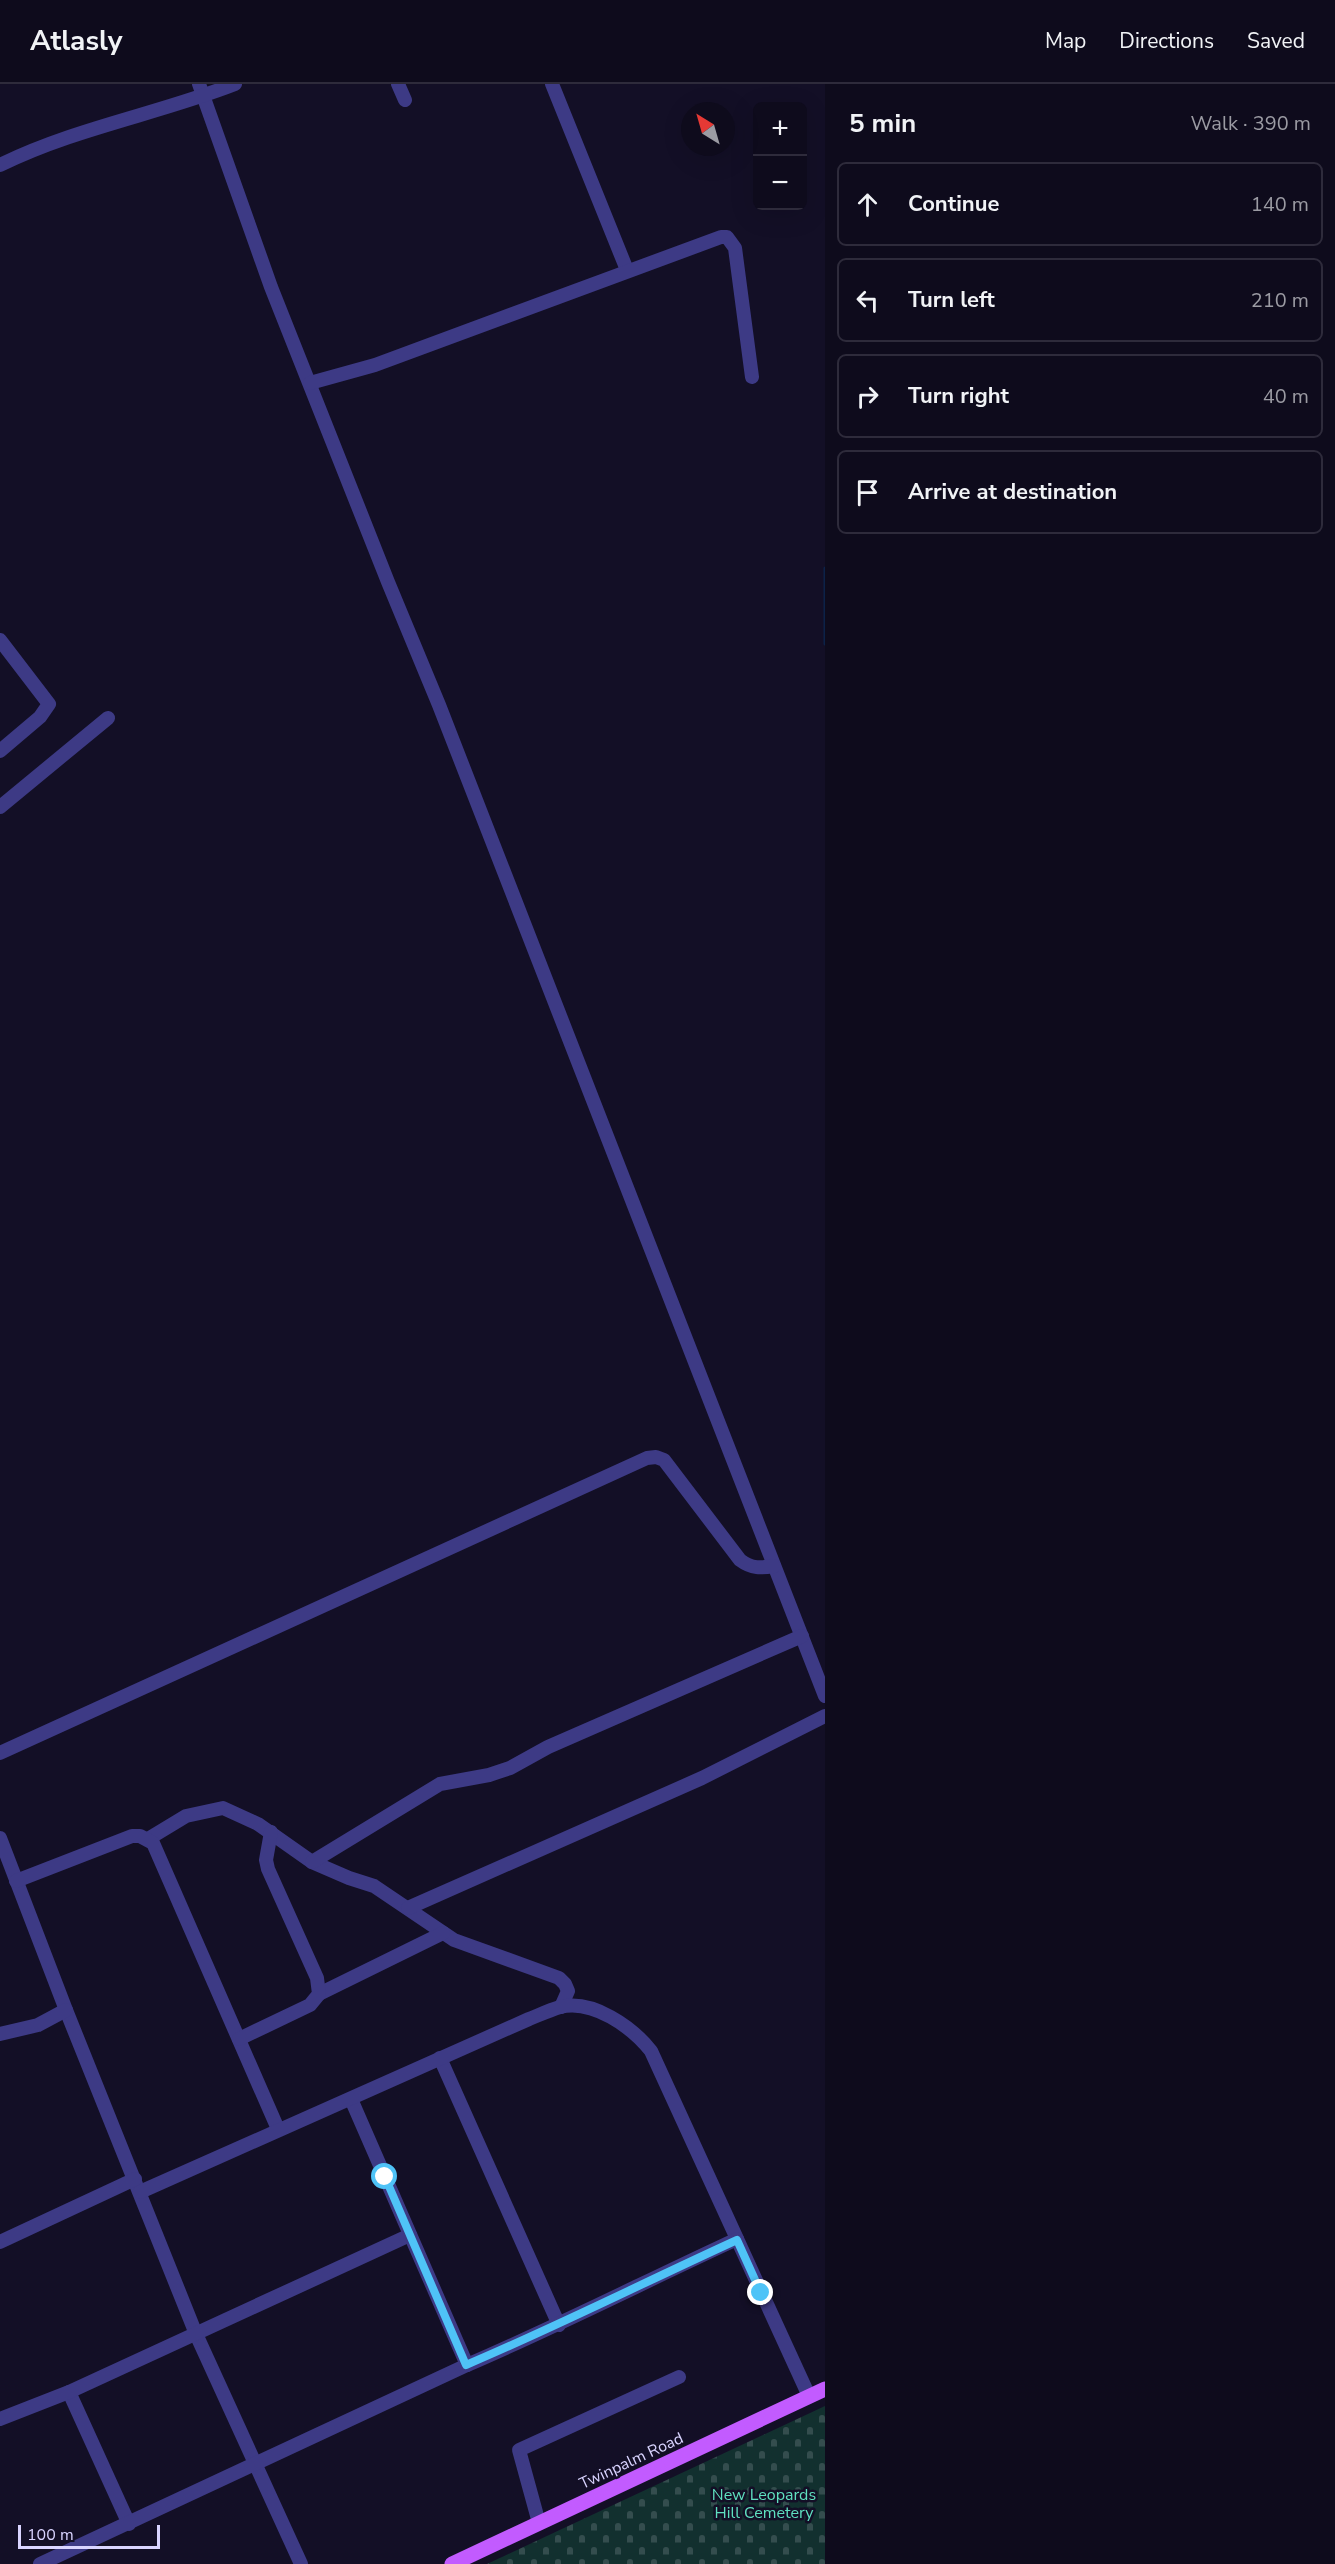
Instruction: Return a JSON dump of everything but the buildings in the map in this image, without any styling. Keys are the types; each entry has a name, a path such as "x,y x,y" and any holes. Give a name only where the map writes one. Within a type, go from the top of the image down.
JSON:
{"main road":[{"name":"Twinpalm Road","path":"452,2564 825,2389"}],"street":[{"path":"0,165 56,141 201,90 235,84"},
{"path":"398,84 405,100"},
{"path":"552,84 627,270"},
{"path":"201,90 240,204 388,582 440,705 825,1696"},
{"path":"310,383 375,365 721,237 727,237 735,248 752,377"},
{"path":"0,640 49,704 40,717 0,751"},
{"path":"0,807 108,718"},
{"path":"0,1753 647,1458 656,1457 664,1460 748,1566 758,1569 774,1566"},
{"path":"312,1862 440,1784 489,1775 510,1768 548,1748 802,1636"},
{"path":"408,1908 702,1778 825,1716"},
{"path":"148,1839 186,1816 223,1808 271,1832 312,1862 374,1886 443,1933 476,1950 559,1978 568,1991 561,2007"},
{"path":"271,1832 266,1860 268,1869 317,1978 319,1994"},
{"path":"16,1881 132,1836 148,1839 157,1849 278,2129"},
{"path":"0,1838 66,2010 196,2334 301,2564"},
{"path":"239,2039 310,2006 319,1994 443,1933"},
{"path":"0,2242 351,2099 440,2058 561,2007 581,2007 601,2013 634,2032 651,2051 809,2396"},
{"path":"0,2034 38,2025 66,2010"},
{"path":"440,2058 559,2325"},
{"path":"351,2099 466,2365"},
{"path":"0,2419 69,2392 410,2235"},
{"path":"40,2564 466,2365 559,2325 651,2278 737,2240"},
{"path":"538,2523 519,2450 679,2377"},
{"path":"69,2392 129,2524"}],"green space":[{"name":"New Leopards Hill Cemetery","path":"825,2406 825,2564 487,2564"}],"waterway":[{"path":"825,568 825,644"}],"route":[{"path":"385,2177 466,2365 559,2325 651,2278 737,2240 761,2293"}]}
